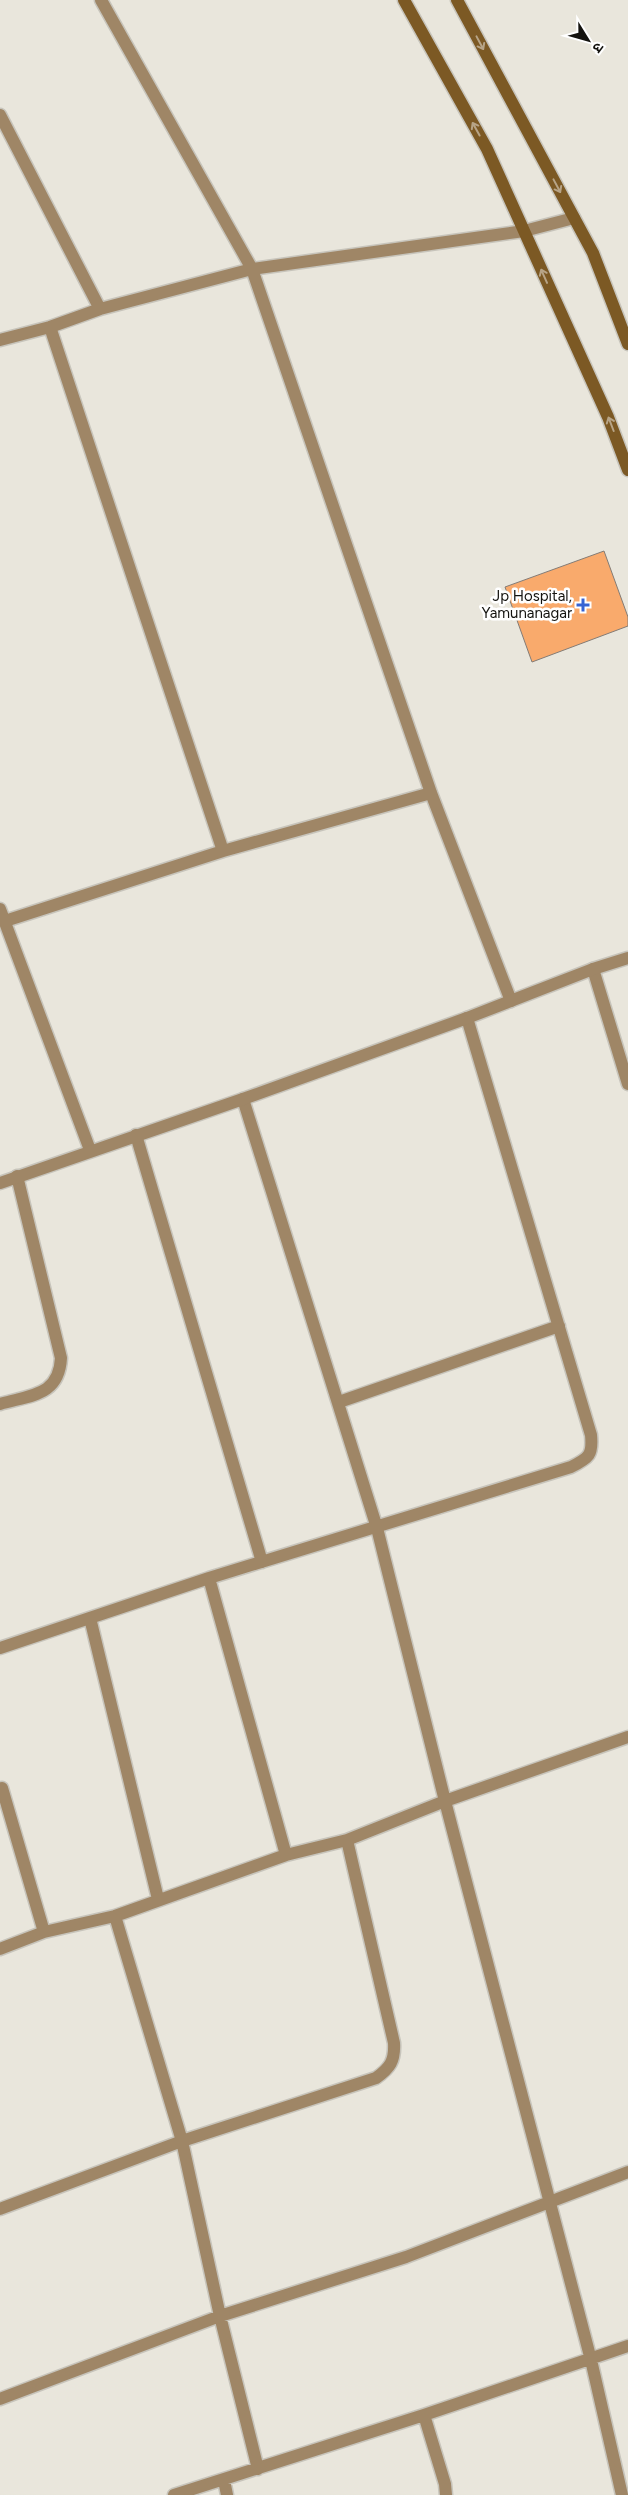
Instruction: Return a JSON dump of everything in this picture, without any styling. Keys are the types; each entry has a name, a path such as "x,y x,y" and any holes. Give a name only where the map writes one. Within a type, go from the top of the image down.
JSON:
{"main road":[{"path":"404,0 487,149 608,417 628,470"},
{"path":"457,0 592,253 628,344"}],"street":[{"path":"101,0 252,269 431,793 511,1001"},
{"path":"0,115 100,309"},
{"path":"0,340 50,327 100,309 252,269 524,231 574,218"},
{"path":"50,327 224,851"},
{"path":"5,921 224,851 431,793"},
{"path":"0,909 90,1150"},
{"path":"0,1183 90,1150 243,1099 467,1018 593,969 628,958"},
{"path":"593,969 628,1084"},
{"path":"0,1648 209,1578 378,1528 571,1467 587,1459 592,1449 591,1434 467,1018"},
{"path":"243,1099 340,1402 378,1528 445,1802 591,2360 622,2495"},
{"path":"136,1135 262,1562"},
{"path":"0,1404 37,1394 55,1384 61,1373 62,1358 17,1176"},
{"path":"340,1402 559,1326"},
{"path":"209,1578 286,1856"},
{"path":"90,1618 158,1899"},
{"path":"0,1949 44,1932 115,1916 158,1899 286,1856 347,1840 445,1802 628,1737"},
{"path":"2,1788 44,1932"},
{"path":"0,2210 182,2141 376,2078 390,2068 395,2056 394,2043 347,1840"},
{"path":"115,1916 182,2141 220,2316 258,2470"},
{"path":"0,2399 220,2316 406,2257 628,2172"},
{"path":"174,2495 258,2470 591,2360 628,2346"},
{"path":"424,2415 445,2484 446,2495"},
{"path":"224,2480 227,2495"}],"building":[{"path":"604,551 628,617 628,626 532,662 505,587"}],"place":[{"name":"Jp Hospital, Yamunanagar","path":"583,605"}]}
